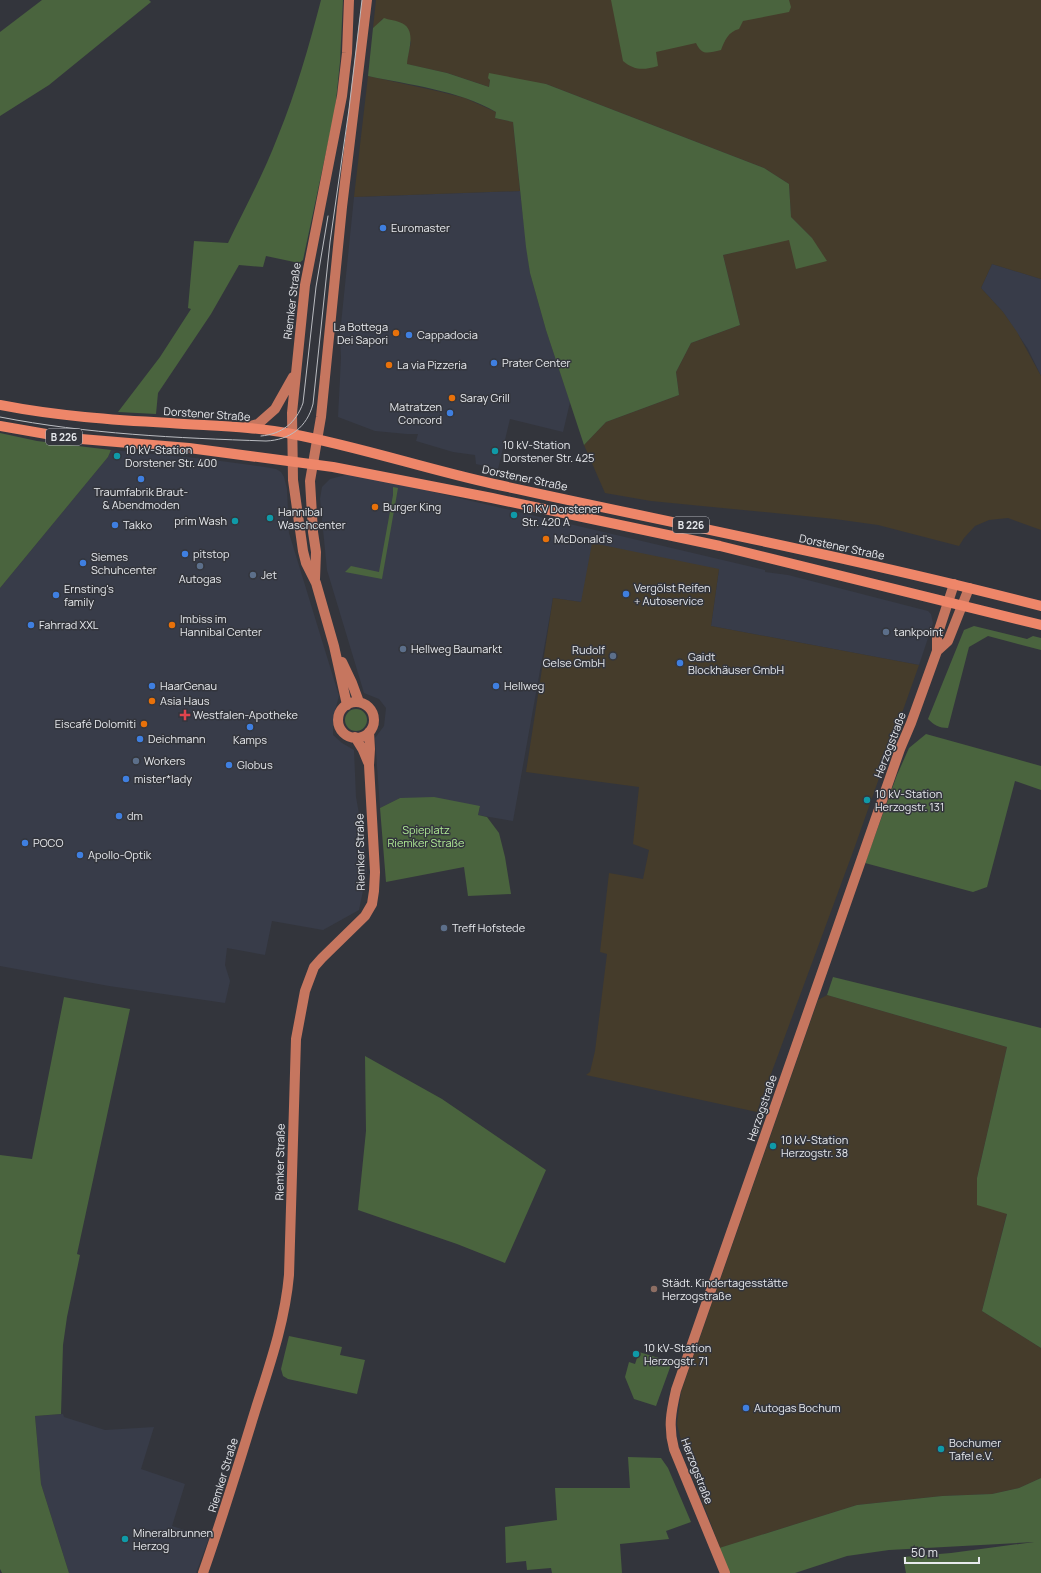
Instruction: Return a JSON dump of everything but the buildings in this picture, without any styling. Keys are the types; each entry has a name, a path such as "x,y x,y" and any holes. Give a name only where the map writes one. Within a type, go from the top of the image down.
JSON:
{"main road":[{"name":"Dorstener Straße","path":"0,405 96,419 244,428 292,434 493,484 680,523 954,584 1041,606"},
{"name":"B 226","path":"0,426 69,438 189,448 292,461 492,498 720,546 1041,626"}],"street":[{"name":"Riemker Straße","path":"347,705 334,646 315,579 306,563 303,551 293,480 292,413 308,267 342,96 346,60 349,0"},
{"name":"Riemker Straße","path":"315,579 316,552 310,487 312,464 321,417 342,207 367,0"},
{"path":"244,428 258,424 275,409 296,372"},
{"name":"Herzogstraße","path":"725,1573 674,1449 670,1429 671,1412 676,1390 900,749 937,651 937,636 954,584"},
{"name":"Herzogstraße","path":"937,651 948,641 969,588"},
{"name":"Riemker Straße","path":"334,646 352,683 359,702"},
{"path":"359,702 368,706 374,714 374,724 369,732 362,736 349,736 344,732 340,725 340,714 347,705 359,702"},
{"name":"Riemker Straße","path":"202,1573 226,1504 270,1365 285,1306 289,1275 295,1051 305,991 314,967 365,916 372,904 375,872 369,765 369,732"},
{"name":"Riemker Straße","path":"355,737 363,750 369,765"}],"shaded area":[{"path":"376,0 1041,0 1041,279 992,264 981,288 1003,312 1017,332 1041,376 1041,530 1008,518 989,520 975,526 959,546 878,525 835,519 651,501 605,493 584,445 606,422 679,395 676,372 691,343 740,325 723,255 790,239 812,238 791,217 789,184 764,168 546,84 490,80 489,87 447,73 406,64 411,42 392,21 382,19 379,24 373,28"},
{"path":"368,76 465,98 496,112 495,118 513,122 520,191 354,197"},
{"path":"520,191 530,273 546,330 570,402 563,432 510,419 498,469 476,464 475,455 453,452 416,441 418,434 375,431 338,417 341,358 340,334 354,197"},
{"path":"992,264 1041,279 1041,376 1028,349 1003,312 981,288"},
{"path":"111,450 206,459 265,467 276,469 281,472 287,489 289,533 339,696 333,718 333,735 342,743 354,750 356,797 365,847 367,871 359,910 323,930 272,921 265,955 227,948 225,965 230,981 225,1003 109,986 0,966 0,588 108,457"},
{"path":"353,473 765,570 765,572 788,575 928,611 931,614 933,623 919,665 711,626 719,569 581,602 553,598 513,821 478,815 480,807 400,798 380,808 375,738 384,726 386,708 379,699 364,693 327,570 320,499 322,487 330,479"},
{"path":"592,543 719,569 711,626 919,665 854,849 757,1112 586,1075 590,1072 595,1051 607,954 600,952 609,873 643,879 649,850 633,844 639,787 526,772 553,598 581,602"},
{"path":"827,995 1007,1047 977,1178 1007,1213 982,1311 1041,1348 1041,1478 1019,1488 992,1494 942,1496 857,1505 720,1548 684,1452 677,1424 681,1392 818,1000"},
{"path":"63,1414 64,1417 105,1430 154,1427 141,1469 185,1484 172,1526 209,1538 196,1573 69,1573 41,1484 35,1416"}],"green space":[{"path":"42,0 149,0 151,2 49,85 0,116 0,32"},
{"path":"321,0 343,0 340,62 335,110 303,260 299,263 266,256 263,267 239,265 211,314 158,393 156,414 118,412 160,357 191,309 188,308 194,241 228,243 248,204 273,150 291,103"},
{"path":"611,0 789,0 791,7 789,12 743,21 739,29 732,32 727,37 721,50 703,52 696,43 656,52 658,66 640,69 632,67 623,61"},
{"path":"384,18 399,22 405,25 408,29 410,34 410,46 407,64 447,73 489,87 489,73 546,84 764,168 789,184 791,217 812,238 827,261 796,269 789,240 723,255 740,325 691,343 676,372 679,395 606,422 584,445 546,330 530,273 513,122 495,118 496,112 466,98 434,89 368,76 373,28"},
{"path":"0,433 37,441 111,450 108,457 0,588"},
{"path":"393,487 398,488 382,579 345,572 351,566 379,572 393,495"},
{"path":"974,626 1027,639 1033,636 1041,638 1041,650 988,636 969,647 948,728 939,727 928,719 964,630"},
{"path":"356,709 364,712 367,720 364,728 356,731 348,728 345,720 348,712"},
{"path":"926,734 1041,766 1041,790 1015,781 987,887 973,892 865,863 897,775 909,748"},
{"name":"Spieplatz Riemker Straße","path":"434,797 480,806 478,815 487,817 499,833 505,857 511,894 468,896 464,867 386,882 380,808 400,798"},
{"path":"833,977 1041,1028 1041,1348 982,1311 1007,1214 977,1205 977,1178 1007,1047 827,995"},
{"path":"64,997 130,1009 77,1254 80,1255 67,1317 63,1345 61,1414 35,1416 41,1484 69,1573 2,1573 0,1569 0,1155 32,1159"},
{"path":"365,1056 442,1099 546,1170 505,1263 457,1244 358,1210 366,1131"},
{"path":"289,1336 342,1347 340,1355 365,1360 357,1394 288,1379 283,1376 281,1369"},
{"path":"639,1352 672,1362 656,1406 634,1399 625,1377 629,1362 635,1364"},
{"path":"628,1457 661,1458 668,1468 691,1522 666,1531 669,1539 620,1544 622,1573 552,1573 551,1568 527,1570 526,1561 506,1563 505,1527 557,1520 555,1488 630,1488"},
{"path":"1041,1478 1041,1573 906,1573 903,1557 951,1553 1034,1542 889,1550 847,1556 795,1573 725,1573 716,1549 857,1505 942,1496 992,1494 1019,1488"}],"tram line":[{"path":"0,417 66,428 132,434 166,437 266,441 283,438 290,435 302,426 313,404 330,242 349,109 362,0"},
{"path":"261,436 269,435 282,430 292,422 303,403 316,287 328,216"}],"place":[{"name":"Euromaster","path":"383,228"},
{"name":"La Bottega Dei Sapori","path":"396,333"},
{"name":"Cappadocia","path":"409,335"},
{"name":"Prater Center","path":"494,363"},
{"name":"La via Pizzeria","path":"389,365"},
{"name":"Saray Grill","path":"452,398"},
{"name":"Matratzen Concord","path":"450,413"},
{"name":"10 kV-Station Dorstener Str. 425","path":"495,451"},
{"name":"10 kV-Station Dorstener Str. 400","path":"117,456"},
{"name":"Traumfabrik Braut- & Abendmoden","path":"141,479"},
{"name":"Burger King","path":"375,507"},
{"name":"10 KV Dorstener Str. 420 A","path":"514,515"},
{"name":"Hannibal Waschcenter","path":"270,518"},
{"name":"prim Wash","path":"235,521"},
{"name":"Takko","path":"115,525"},
{"name":"McDonald's","path":"546,539"},
{"name":"pitstop","path":"185,554"},
{"name":"Siemes Schuhcenter","path":"83,563"},
{"name":"Autogas","path":"200,566"},
{"name":"Jet","path":"253,575"},
{"name":"Vergölst Reifen + Autoservice","path":"626,594"},
{"name":"Ernsting's family","path":"56,595"},
{"name":"Fahrrad XXL","path":"31,625"},
{"name":"Imbiss im Hannibal Center","path":"172,625"},
{"name":"tankpoint","path":"886,632"},
{"name":"Hellweg Baumarkt","path":"403,649"},
{"name":"Rudolf Gelse GmbH","path":"613,656"},
{"name":"Gaidt Blockhäuser GmbH","path":"680,663"},
{"name":"HaarGenau","path":"152,686"},
{"name":"Hellweg","path":"496,686"},
{"name":"Asia Haus","path":"152,701"},
{"name":"Westfalen-Apotheke","path":"185,715"},
{"name":"Eiscafé Dolomiti","path":"144,724"},
{"name":"Kamps","path":"250,727"},
{"name":"Deichmann","path":"140,739"},
{"name":"Workers","path":"136,761"},
{"name":"Globus","path":"229,765"},
{"name":"mister*lady","path":"126,779"},
{"name":"10 kV-Station Herzogstr. 131","path":"867,800"},
{"name":"dm","path":"119,816"},
{"name":"POCO","path":"25,843"},
{"name":"Apollo-Optik","path":"80,855"},
{"name":"Treff Hofstede","path":"444,928"},
{"name":"10 kV-Station Herzogstr. 38","path":"773,1146"},
{"name":"Städt. Kindertagesstätte Herzogstraße","path":"654,1289"},
{"name":"10 kV-Station Herzogstr. 71","path":"636,1354"},
{"name":"Autogas Bochum","path":"746,1408"},
{"name":"Bochumer Tafel e.V.","path":"941,1449"},
{"name":"Mineralbrunnen Herzog","path":"125,1539"}]}
